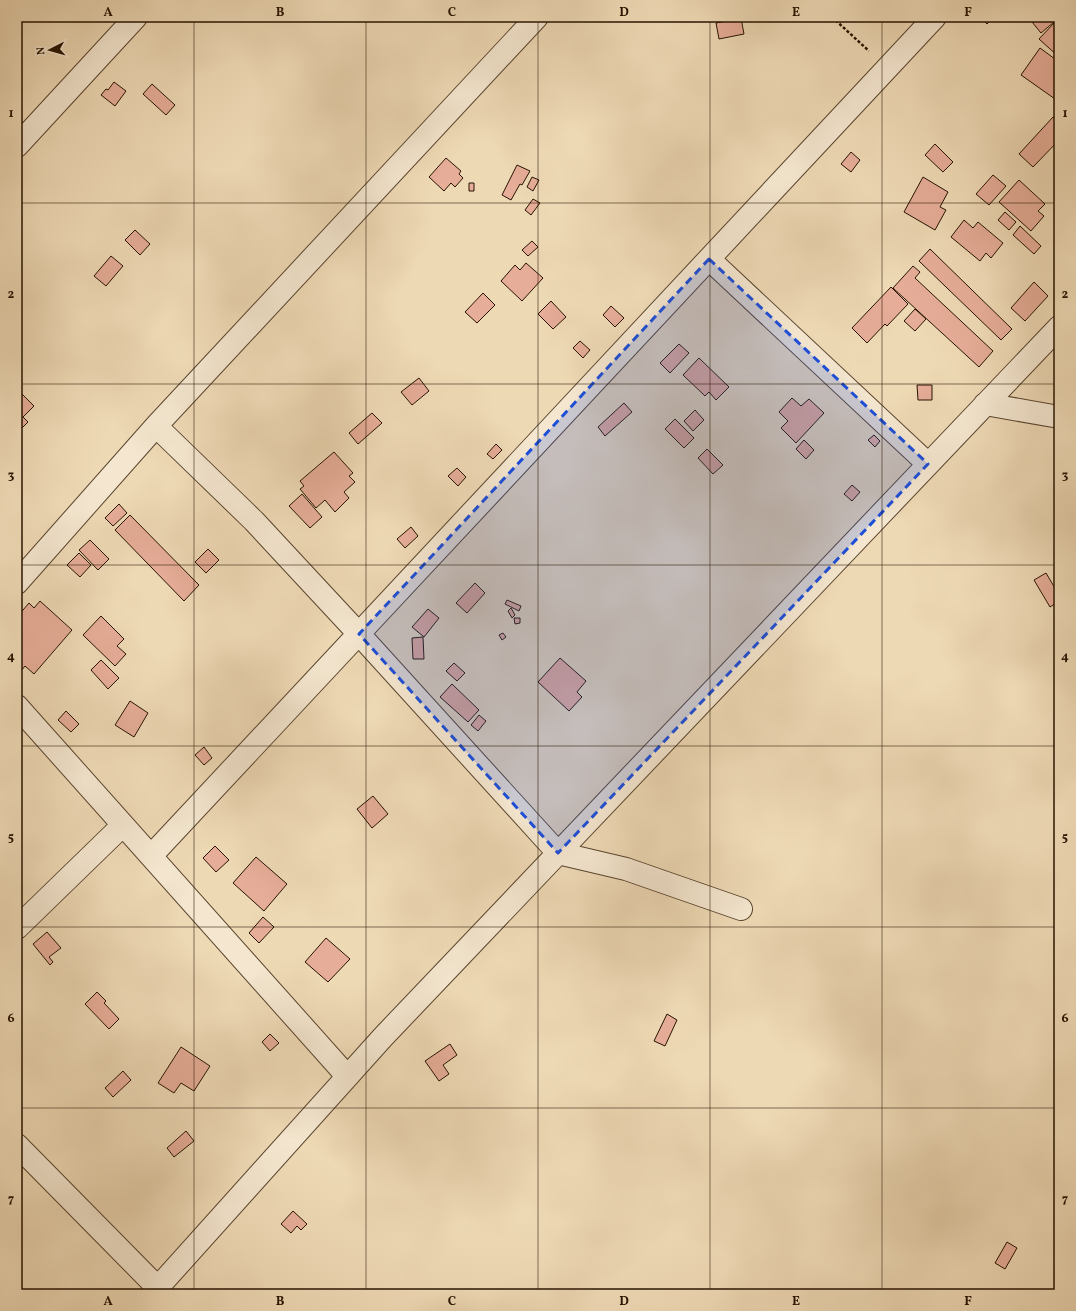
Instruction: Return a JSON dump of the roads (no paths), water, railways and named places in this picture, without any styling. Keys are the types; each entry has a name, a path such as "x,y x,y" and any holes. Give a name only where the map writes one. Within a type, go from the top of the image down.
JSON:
{"street":[{"path":"17,146 136,17"},
{"path":"17,583 156,426 537,17"},
{"path":"151,856 935,17"},
{"path":"709,259 928,464"},
{"path":"17,1145 155,1291 347,1076 1059,327"},
{"path":"985,404 1059,417"},
{"path":"156,426 254,521 558,853 626,870 741,909"},
{"path":"17,706 347,1076"},
{"path":"17,928 122,824"}]}
